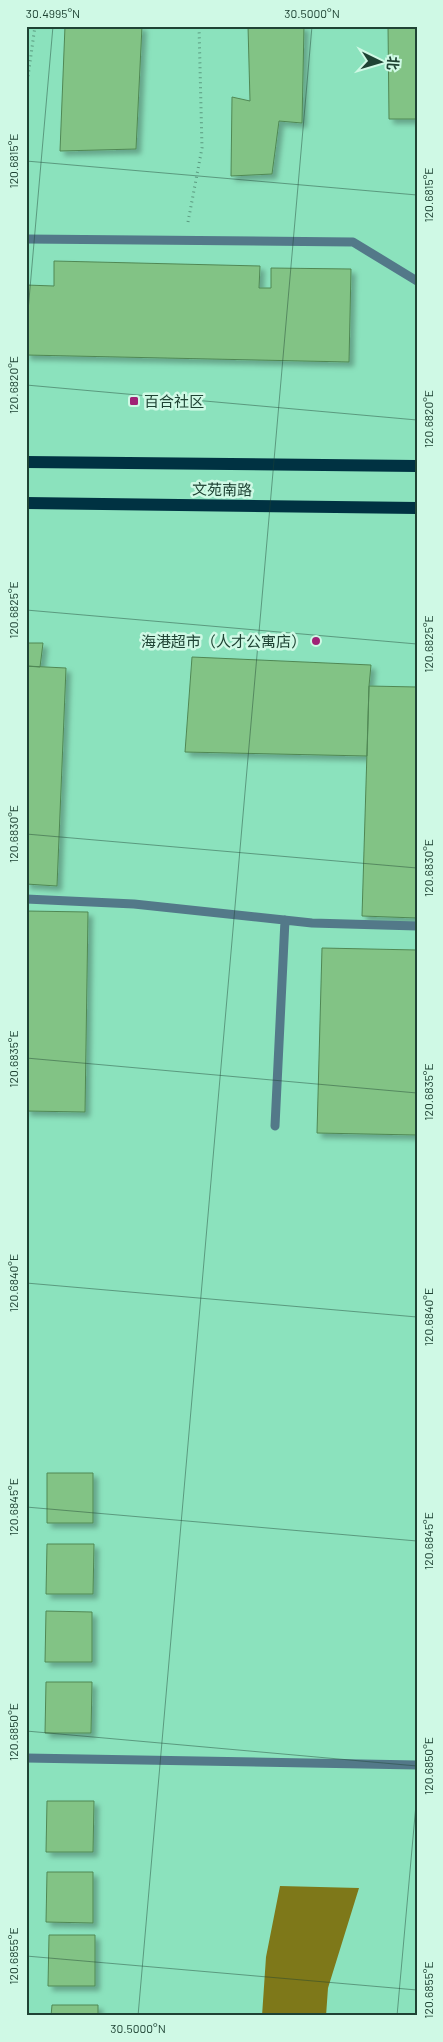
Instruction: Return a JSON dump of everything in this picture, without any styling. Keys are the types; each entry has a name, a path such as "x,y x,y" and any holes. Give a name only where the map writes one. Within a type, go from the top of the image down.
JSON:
{"main road":[{"name":"文苑南路","path":"26,462 417,466"},
{"name":"文苑南路","path":"26,503 417,508"}],"street":[{"path":"26,239 352,242 417,281"},
{"path":"26,899 134,904 312,923 417,926"},
{"path":"275,1126 285,920"},
{"path":"26,1758 417,1765"}],"path":[{"path":"26,92 35,26"},
{"path":"185,240 202,148 199,26"}],"shaded area":[{"path":"280,1886 359,1888 328,1988 326,2016 262,2016 266,1957"}],"building":[{"path":"65,26 142,26 136,149 60,151"},
{"path":"248,26 304,26 302,123 279,121 272,174 231,176 232,97 250,101"},
{"path":"388,26 417,26 417,119 389,119"},
{"path":"54,261 260,266 259,288 271,288 271,268 351,269 349,362 26,355 26,285 54,286"},
{"path":"26,643 43,643 40,667 26,666"},
{"path":"192,657 371,665 367,756 185,752"},
{"path":"26,666 66,668 57,886 26,884"},
{"path":"369,686 417,687 417,918 362,916"},
{"path":"26,911 88,912 85,1112 26,1111"},
{"path":"322,948 417,950 417,1135 317,1133"},
{"path":"47,1473 93,1473 93,1523 47,1523"},
{"path":"47,1544 94,1544 93,1594 46,1594"},
{"path":"46,1611 92,1612 92,1662 45,1662"},
{"path":"46,1682 92,1682 91,1733 45,1733"},
{"path":"47,1801 94,1801 93,1852 46,1852"},
{"path":"47,1872 93,1872 93,1923 46,1922"},
{"path":"49,1935 95,1935 95,1986 48,1986"},
{"path":"52,2005 98,2005 98,2016 51,2016"}],"place":[{"name":"百合社区","path":"134,401"},
{"name":"海港超市（人才公寓店）","path":"316,641"}]}
